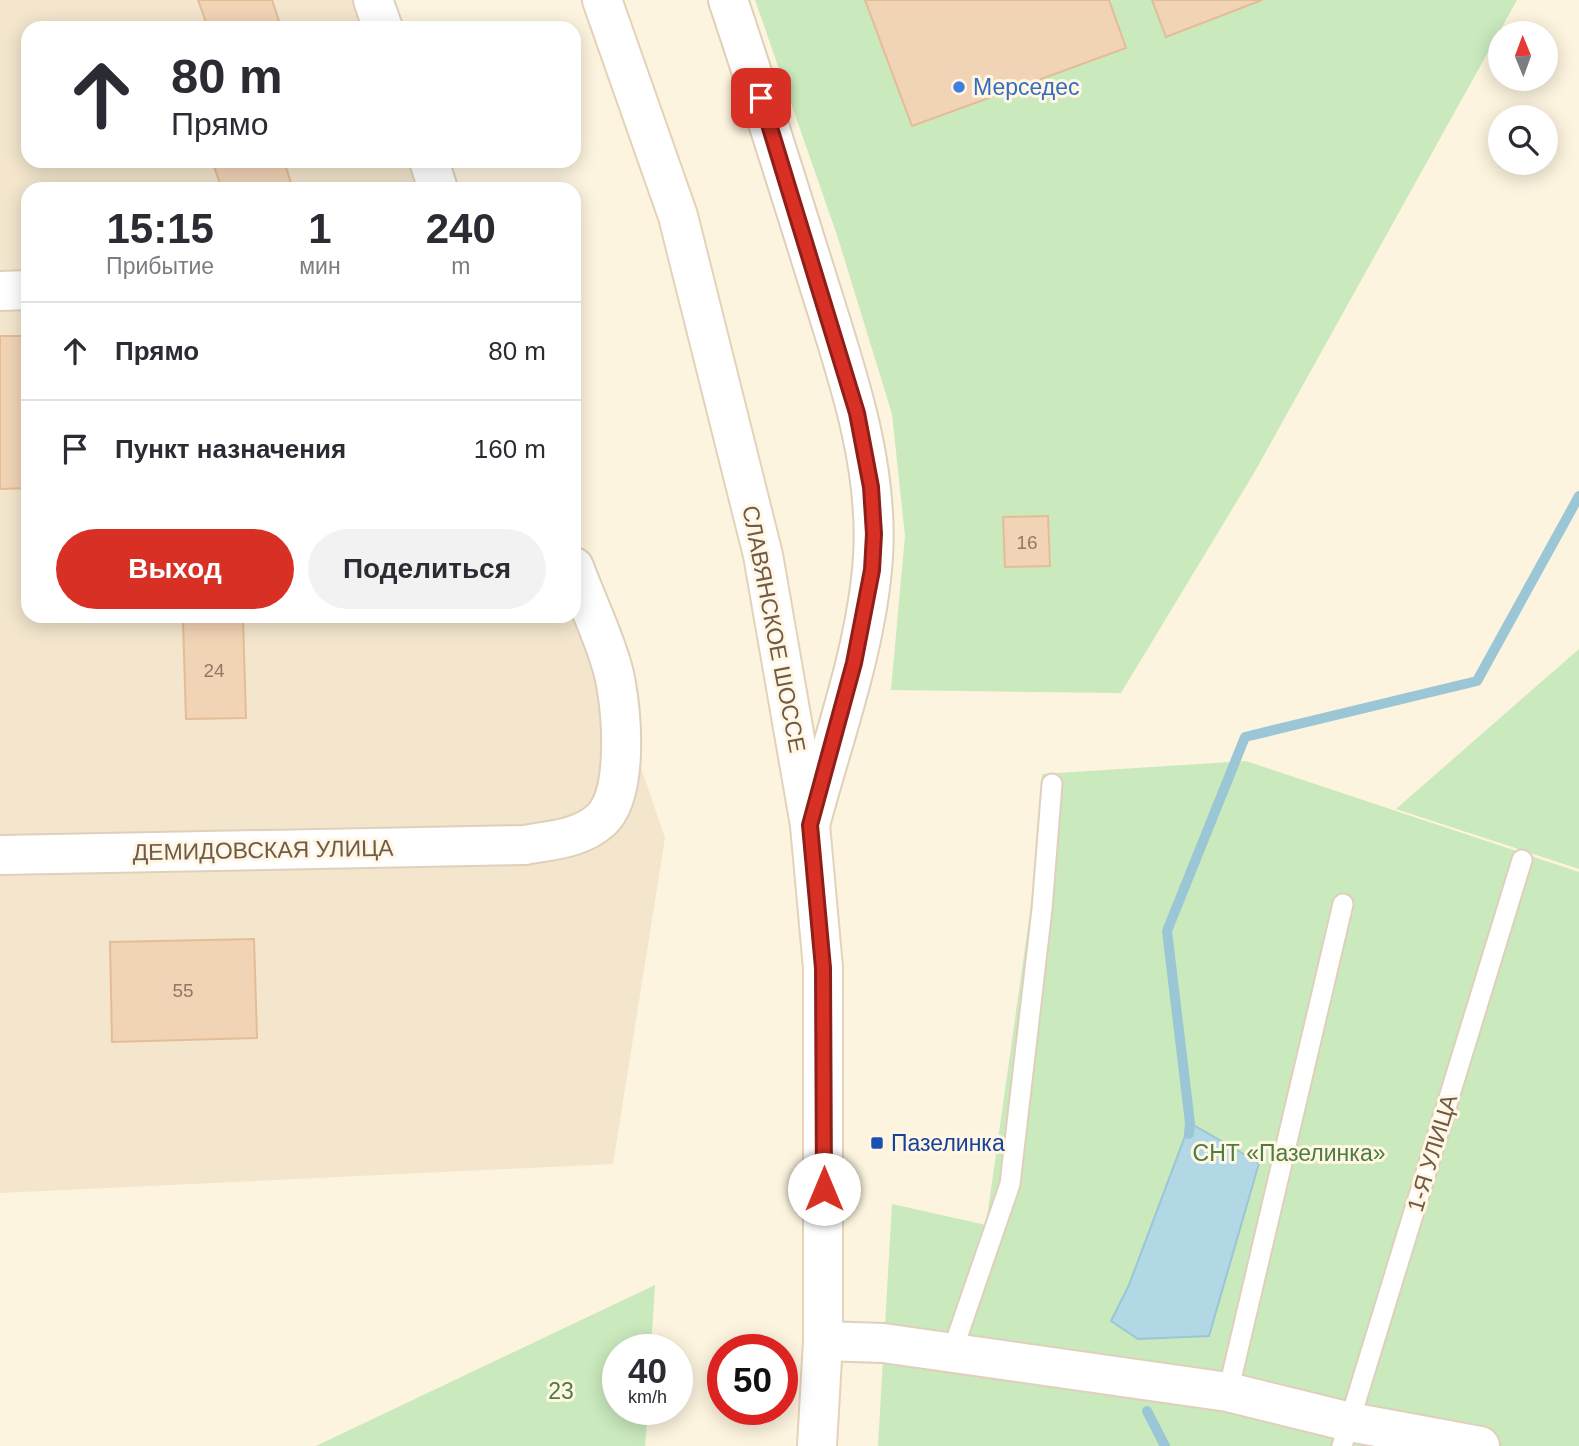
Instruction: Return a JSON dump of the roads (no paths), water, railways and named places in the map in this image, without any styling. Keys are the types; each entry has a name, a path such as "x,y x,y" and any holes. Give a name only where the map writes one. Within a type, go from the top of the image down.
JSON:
{"street":[{"path":"373,0 380,21"},
{"name":"СЛАВЯНСКОЕ ШОССЕ","path":"602,0 682,229 763,555 810,825 823,968 823,1341 817,1446"},
{"path":"727,0 838,345 857,413 871,487 874,534 868,592 848,691 810,825"},
{"path":"0,291 21,290"},
{"name":"ДЕМИДОВСКАЯ УЛИЦА","path":"0,855 526,845 579,835 603,819 615,798 621,750 616,682 581,586"},
{"path":"823,1341 883,1343 1228,1392 1346,1434 1480,1446"}],"lane":[{"path":"952,1352 1010,1184 1042,909 1052,784"},
{"name":"1-Я УЛИЦА","path":"1346,1434 1522,860"},
{"path":"1228,1392 1343,904"}],"water":[{"path":"1190,1123 1259,1163 1209,1336 1138,1339 1111,1321 1129,1285"}],"waterway":[{"path":"1189,1134 1190,1123 1167,931 1245,737 1477,681 1579,496"},
{"path":"1147,1411 1165,1446"}],"place":[{"name":"Мерседес","path":"959,87"},
{"name":"Пазелинка","path":"877,1143"}],"park label":[{"name":"СНТ «Пазелинка»","path":"1289,1153"},
{"name":"23","path":"561,1391"}]}
